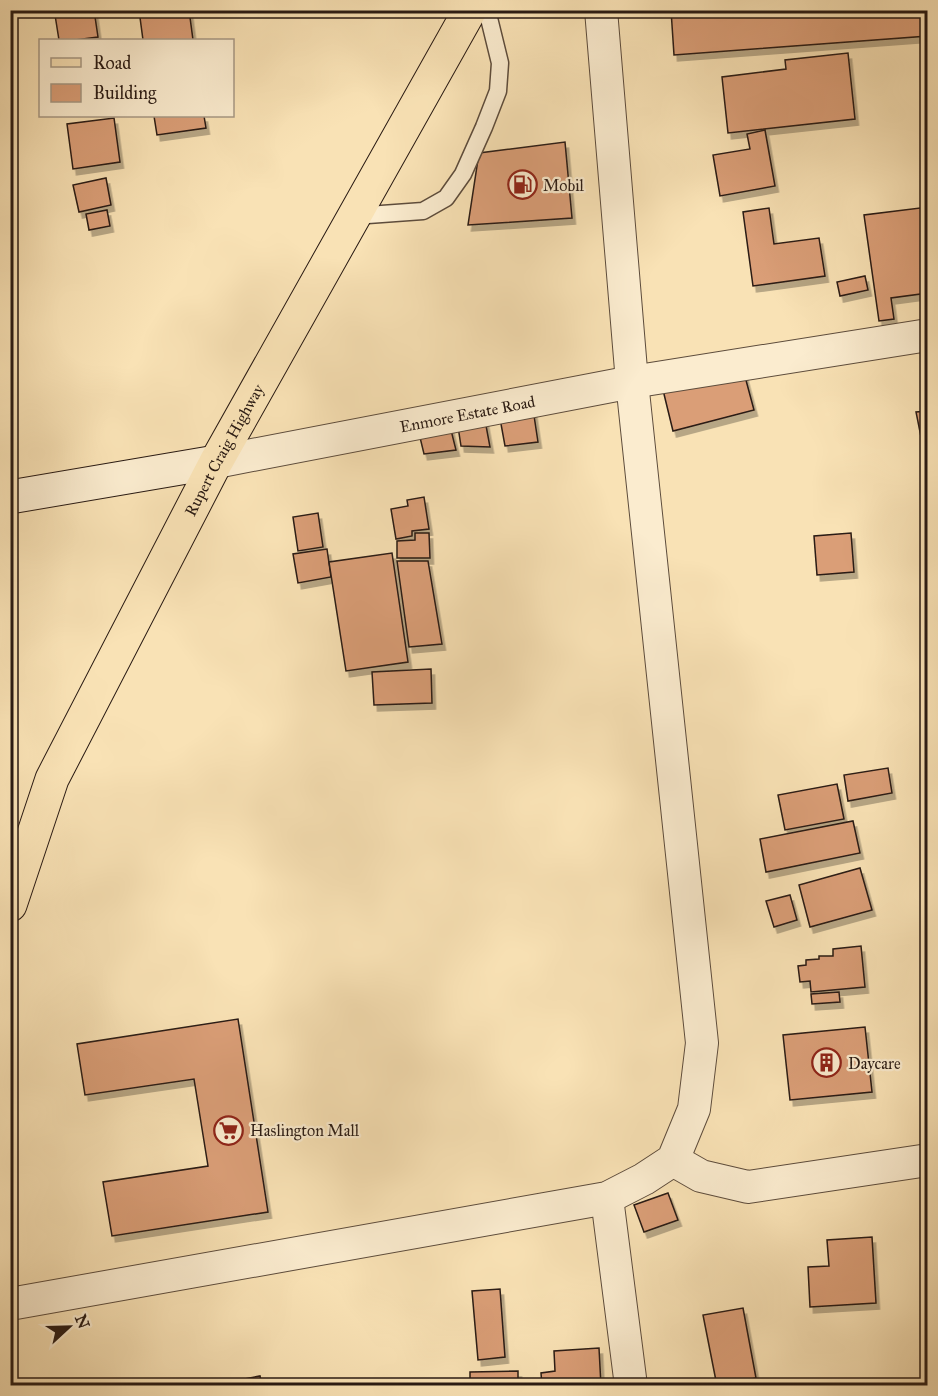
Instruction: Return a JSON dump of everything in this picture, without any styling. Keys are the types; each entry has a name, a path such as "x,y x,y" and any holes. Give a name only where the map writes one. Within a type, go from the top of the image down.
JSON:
{"main road":[{"name":"Rupert Craig Highway","path":"10,905 52,779 216,462 470,10"},
{"name":"Enmore Estate Road","path":"10,497 216,462"}],"street":[{"path":"10,1304 607,1198 644,1179 673,1160 694,1109 702,1043 632,382 601,10"},
{"name":"Enmore Estate Road","path":"216,462 632,382 927,335"},
{"path":"673,1160 701,1176 748,1187 927,1160"},
{"path":"607,1198 632,1386"}],"lane":[{"path":"354,216 423,211 446,198 463,174 498,91 500,63 487,10"}],"building":[{"path":"94,10 98,37 59,39 55,15"},
{"path":"139,10 189,10 193,39 143,39"},
{"path":"671,10 926,10 928,36 674,55"},
{"path":"848,53 855,119 728,133 722,77 786,69 785,60"},
{"path":"154,117 204,117 206,128 157,135"},
{"path":"114,118 120,162 73,169 67,124"},
{"path":"765,130 775,186 720,196 713,155 750,149 747,134"},
{"name":"Mobil","path":"565,142 572,218 468,225 479,153"},
{"path":"106,178 111,205 79,212 73,185"},
{"path":"928,207 928,293 891,298 894,319 879,321 864,215"},
{"path":"769,208 774,244 819,238 825,276 753,286 743,212"},
{"path":"107,210 110,226 89,230 86,214"},
{"path":"865,276 868,290 840,296 837,282"},
{"path":"743,369 754,410 673,431 663,390"},
{"path":"533,409 538,442 505,446 499,413"},
{"path":"928,411 928,441 922,442 916,412"},
{"path":"457,420 485,420 490,447 461,446"},
{"path":"449,422 456,450 424,454 417,425"},
{"path":"424,497 429,529 412,531 412,536 396,539 391,509 408,506 407,500"},
{"path":"318,513 323,547 298,551 293,517"},
{"path":"415,533 429,533 430,558 397,558 397,541 415,540"},
{"path":"851,533 854,572 817,575 814,536"},
{"path":"327,549 331,577 298,583 293,554"},
{"path":"392,553 408,662 346,671 329,562"},
{"path":"397,561 428,561 442,644 409,647"},
{"path":"431,669 432,703 374,705 372,672"},
{"path":"888,768 892,793 848,801 844,775"},
{"path":"837,784 844,819 785,830 778,795"},
{"path":"853,821 860,853 766,872 760,839"},
{"path":"860,868 872,910 810,927 799,885"},
{"path":"790,895 797,920 774,927 766,901"},
{"path":"861,946 865,987 811,992 810,981 800,982 798,966 806,965 806,960 819,959 819,956 833,956 833,949"},
{"path":"839,992 840,1002 812,1004 811,994"},
{"name":"Haslington Mall","path":"238,1019 268,1212 112,1236 103,1182 208,1166 194,1079 85,1095 77,1044"},
{"name":"Daycare","path":"865,1027 872,1092 790,1100 783,1035"},
{"path":"668,1193 678,1220 644,1232 634,1205"},
{"path":"923,1217 928,1217 928,1265"},
{"path":"872,1237 876,1303 810,1307 808,1267 829,1266 827,1240"},
{"path":"500,1289 505,1357 478,1360 472,1291"},
{"path":"743,1308 756,1378 717,1386 703,1315"},
{"path":"599,1348 601,1386 542,1386 541,1373 555,1371 554,1351"},
{"path":"518,1371 518,1386 459,1386 459,1383 470,1383 470,1372"},
{"path":"260,1376 262,1386 213,1386 213,1385"}],"place":[{"name":"Mobil","path":"522,185"},
{"name":"Daycare","path":"827,1063"},
{"name":"Haslington Mall","path":"229,1130"}]}
